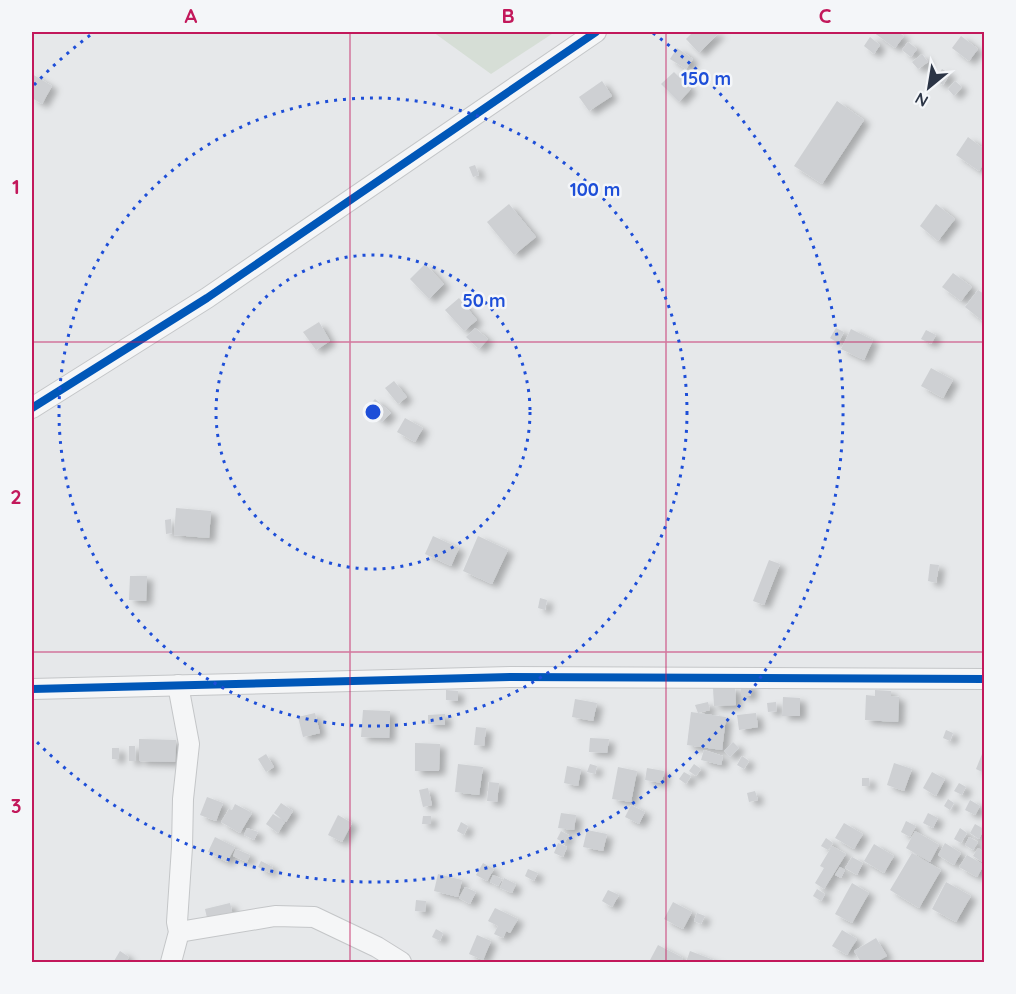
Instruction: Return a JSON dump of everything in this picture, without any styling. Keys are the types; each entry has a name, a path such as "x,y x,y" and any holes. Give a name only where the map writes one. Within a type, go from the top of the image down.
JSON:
{"street":[{"path":"32,408 207,298 596,32"},
{"path":"32,689 511,677 984,679"},
{"path":"171,963 179,932 177,922 183,799 189,744 178,685"},
{"path":"179,932 275,916 314,917 401,963"}],"shaded area":[{"path":"433,32 555,32 491,74"}],"building":[{"path":"693,32 720,32 699,53 686,39"},
{"path":"873,32 897,32 904,36 895,48"},
{"path":"961,36 978,49 969,61 952,48"},
{"path":"870,37 880,45 874,54 864,46"},
{"path":"908,42 917,49 911,57 902,50"},
{"path":"677,48 693,59 686,69 670,59"},
{"path":"922,54 928,62 918,69 912,62"},
{"path":"942,69 950,74 943,85 935,80"},
{"path":"674,72 691,89 679,102 661,84"},
{"path":"32,74 52,86 42,104 32,98"},
{"path":"602,81 612,96 589,111 579,97"},
{"path":"955,81 962,87 954,96 948,89"},
{"path":"837,101 864,120 822,184 794,166"},
{"path":"968,137 984,149 984,163 979,171 956,155"},
{"path":"475,165 479,175 473,177 469,167"},
{"path":"509,204 536,237 514,255 487,222"},
{"path":"936,204 955,219 938,241 920,226"},
{"path":"425,264 444,284 429,299 410,279"},
{"path":"953,273 972,287 961,301 942,287"},
{"path":"978,290 984,294 984,322 965,307"},
{"path":"459,298 477,320 464,331 445,310"},
{"path":"319,322 330,341 316,350 303,332"},
{"path":"475,328 488,339 479,349 466,337"},
{"path":"836,328 844,332 838,343 830,338"},
{"path":"851,329 873,340 864,360 841,349"},
{"path":"926,330 936,335 931,344 921,339"},
{"path":"931,368 953,380 943,398 921,386"},
{"path":"394,381 407,397 398,404 385,388"},
{"path":"375,399 391,413 382,422 367,408"},
{"path":"405,418 423,428 415,442 397,432"},
{"path":"176,508 211,511 209,538 174,535"},
{"path":"171,519 172,533 166,534 165,520"},
{"path":"433,536 459,548 451,566 425,554"},
{"path":"478,536 508,550 492,584 463,571"},
{"path":"769,560 780,564 764,605 753,601"},
{"path":"930,564 939,565 936,583 928,581"},
{"path":"130,576 147,576 146,601 129,600"},
{"path":"540,598 547,600 545,610 538,608"},
{"path":"741,684 751,684 751,696 741,696"},
{"path":"735,687 736,705 714,706 713,688"},
{"path":"446,690 458,691 458,701 446,700"},
{"path":"875,690 891,691 891,696 899,697 898,722 865,720 866,695 875,696"},
{"path":"783,697 800,698 800,716 782,716"},
{"path":"575,699 597,703 593,721 572,717"},
{"path":"708,702 710,710 698,713 695,705"},
{"path":"776,702 777,711 768,712 767,703"},
{"path":"363,710 390,711 389,738 361,737"},
{"path":"691,712 726,717 722,750 687,745"},
{"path":"315,713 320,733 303,737 298,717"},
{"path":"756,713 758,727 739,730 737,715"},
{"path":"445,714 445,725 428,724 428,715"},
{"path":"476,727 486,728 484,746 474,745"},
{"path":"946,730 953,733 950,741 943,738"},
{"path":"590,738 609,739 607,753 589,752"},
{"path":"139,739 176,740 175,762 139,761"},
{"path":"733,742 739,748 730,757 724,751"},
{"path":"415,743 440,744 439,771 415,771"},
{"path":"129,746 135,746 136,761 129,761"},
{"path":"112,748 119,748 119,759 112,759"},
{"path":"984,749 984,773 976,769"},
{"path":"704,750 723,756 721,765 701,760"},
{"path":"266,754 274,767 266,772 258,759"},
{"path":"742,756 749,761 744,769 737,765"},
{"path":"894,763 912,769 904,791 887,785"},
{"path":"458,764 483,767 479,795 455,792"},
{"path":"590,764 597,766 595,774 587,772"},
{"path":"694,764 701,769 696,776 689,771"},
{"path":"567,766 581,769 578,786 564,783"},
{"path":"618,767 637,771 631,802 612,799"},
{"path":"647,768 664,771 662,783 645,780"},
{"path":"684,772 691,776 686,784 679,779"},
{"path":"932,772 945,779 936,796 923,788"},
{"path":"862,778 869,778 870,786 862,786"},
{"path":"489,782 499,783 497,802 487,801"},
{"path":"959,783 966,787 962,795 954,791"},
{"path":"428,788 432,805 423,807 419,790"},
{"path":"755,791 758,800 749,802 747,793"},
{"path":"207,797 223,803 216,821 200,815"},
{"path":"948,799 954,803 950,810 944,806"},
{"path":"970,800 980,806 975,815 965,810"},
{"path":"281,803 293,811 286,822 274,813"},
{"path":"235,804 252,813 240,833 221,822"},
{"path":"631,805 645,812 639,824 625,817"},
{"path":"561,813 576,815 574,830 558,828"},
{"path":"928,813 938,818 933,828 923,823"},
{"path":"273,814 285,822 278,833 266,824"},
{"path":"338,815 352,823 342,842 328,835"},
{"path":"423,816 431,816 431,824 422,824"},
{"path":"906,821 916,826 910,837 901,832"},
{"path":"461,822 468,826 464,835 457,831"},
{"path":"844,823 863,834 854,849 835,838"},
{"path":"975,824 984,829 979,839 970,833"},
{"path":"247,828 258,832 254,840 244,835"},
{"path":"960,828 967,833 961,843 954,839"},
{"path":"587,830 607,834 603,851 583,847"},
{"path":"561,831 569,835 564,843 557,839"},
{"path":"915,831 939,845 930,862 906,848"},
{"path":"215,837 235,847 227,862 208,852"},
{"path":"969,837 978,842 973,850 965,845"},
{"path":"826,838 833,843 828,850 821,846"},
{"path":"558,843 567,847 563,857 554,853"},
{"path":"945,843 961,853 954,865 938,855"},
{"path":"874,844 894,856 884,873 864,861"},
{"path":"832,846 846,854 824,889 815,883 824,868 820,866"},
{"path":"978,848 984,852 984,863 973,856"},
{"path":"236,849 250,855 247,862 233,856"},
{"path":"912,853 941,870 919,908 890,890"},
{"path":"967,855 984,865 977,877 959,867"},
{"path":"852,857 863,863 857,875 845,868"},
{"path":"261,861 273,867 270,873 258,867"},
{"path":"483,863 494,869 487,881 476,875"},
{"path":"840,867 845,870 841,878 835,875"},
{"path":"528,869 538,873 534,881 525,876"},
{"path":"438,874 462,880 458,897 434,891"},
{"path":"493,875 502,879 498,886 490,882"},
{"path":"504,878 516,884 512,893 500,888"},
{"path":"946,882 971,896 956,922 932,909"},
{"path":"852,883 869,893 852,923 835,914"},
{"path":"465,887 476,892 470,904 459,898"},
{"path":"817,889 825,894 821,901 813,896"},
{"path":"608,890 619,895 612,907 602,901"},
{"path":"416,900 426,901 425,912 415,911"},
{"path":"673,902 692,912 683,929 664,919"},
{"path":"230,903 233,916 208,922 205,909"},
{"path":"495,908 518,919 510,933 506,931 503,938 494,934 498,926 488,921"},
{"path":"697,913 705,916 701,924 694,921"},
{"path":"436,929 443,933 440,941 432,937"},
{"path":"842,930 857,939 847,955 832,946"},
{"path":"477,935 491,941 483,960 469,954"},
{"path":"876,938 887,956 876,962 861,962 854,951"},
{"path":"658,945 683,958 680,962 649,962"},
{"path":"120,951 129,957 126,962 114,961"},
{"path":"690,951 719,962 686,962"}],"cycle path":[{"path":"32,408 207,298 596,32"},
{"path":"32,689 511,677 984,679"}]}
